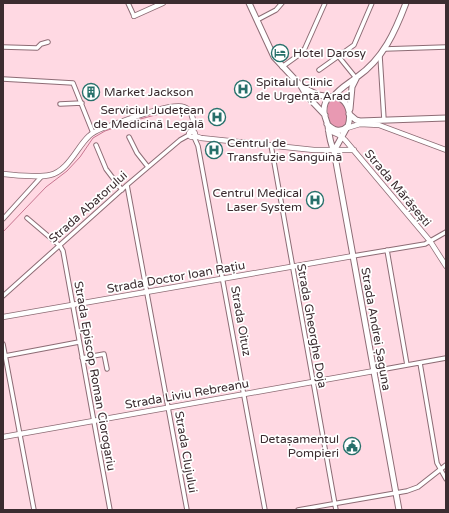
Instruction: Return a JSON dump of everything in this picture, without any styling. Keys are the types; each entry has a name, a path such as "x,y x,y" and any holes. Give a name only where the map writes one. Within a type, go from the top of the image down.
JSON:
{"main road":[{"path":"249,3 272,53 282,67 301,86 307,96 325,115"},
{"path":"347,128 335,130 327,124 325,115 326,103 347,83 356,78 380,56 395,30 406,3"},
{"path":"349,113 351,107 352,87 356,78"},
{"path":"301,86 318,95 340,97 345,100 349,113 349,123 334,151"},
{"path":"349,113 358,121 446,118"},
{"name":"Strada Andrei Șaguna","path":"327,124 334,151 399,510"}],"street":[{"path":"128,3 134,16 163,3"},
{"path":"257,20 276,10 282,3"},
{"path":"282,67 305,48 325,3"},
{"path":"319,70 354,45 372,3"},
{"path":"3,47 37,48 41,44 48,42"},
{"path":"385,48 446,47"},
{"path":"380,56 384,120"},
{"path":"339,57 356,78"},
{"path":"3,79 72,82 82,103 93,133"},
{"path":"60,104 82,103"},
{"path":"3,174 42,176 53,174 67,164 87,137 93,133 103,128 175,106 184,107 190,111 193,118 193,135 201,138 334,151 354,150"},
{"path":"391,129 394,120"},
{"path":"347,128 360,124 376,125 391,129 446,150"},
{"name":"Strada Mărășești","path":"328,130 341,136 354,150 430,241 446,266"},
{"name":"Strada Abatorului","path":"3,296 148,167 180,140 193,135"},
{"name":"Strada Oituz","path":"193,135 198,146 265,510"},
{"path":"129,137 136,153 148,167"},
{"path":"96,145 106,169 122,190"},
{"name":"Strada Gheorghe Doja","path":"271,145 336,510"},
{"path":"3,219 42,176"},
{"name":"Strada Clujului","path":"127,185 187,510"},
{"path":"27,218 60,246"},
{"path":"353,256 423,244 446,232"},
{"name":"Strada Episcop Roman Ciorogariu","path":"60,246 63,251 110,510"},
{"path":"387,250 407,365"},
{"name":"Strada Doctor Ioan Rațiu","path":"3,317 353,256"},
{"path":"5,356 79,342"},
{"path":"3,344 34,510"},
{"path":"82,358 104,354 107,369"},
{"path":"374,371 446,358"},
{"path":"420,363 437,463 446,479"},
{"name":"Strada Liviu Rebreanu","path":"3,437 374,371"},
{"path":"298,510 407,491 418,487 446,465"}],"shaded area":[{"path":"337,99 344,103 347,122 342,127 337,128 331,125 328,105 333,100"}],"waterway":[{"path":"3,232 46,187 67,171 80,157 93,138 105,131 140,119 175,110"}],"place":[{"name":"Hotel Darosy","path":"280,53"},
{"name":"Spitalul Clinic de Urgență Arad","path":"243,89"},
{"name":"Market Jackson","path":"91,92"},
{"name":"Serviciul Județean de Medicină Legală","path":"217,117"},
{"name":"Centrul de Transfuzie Sanguină","path":"214,150"},
{"name":"Centrul Medical Laser System","path":"315,200"},
{"name":"Detașamentul Pompieri","path":"352,446"}]}
